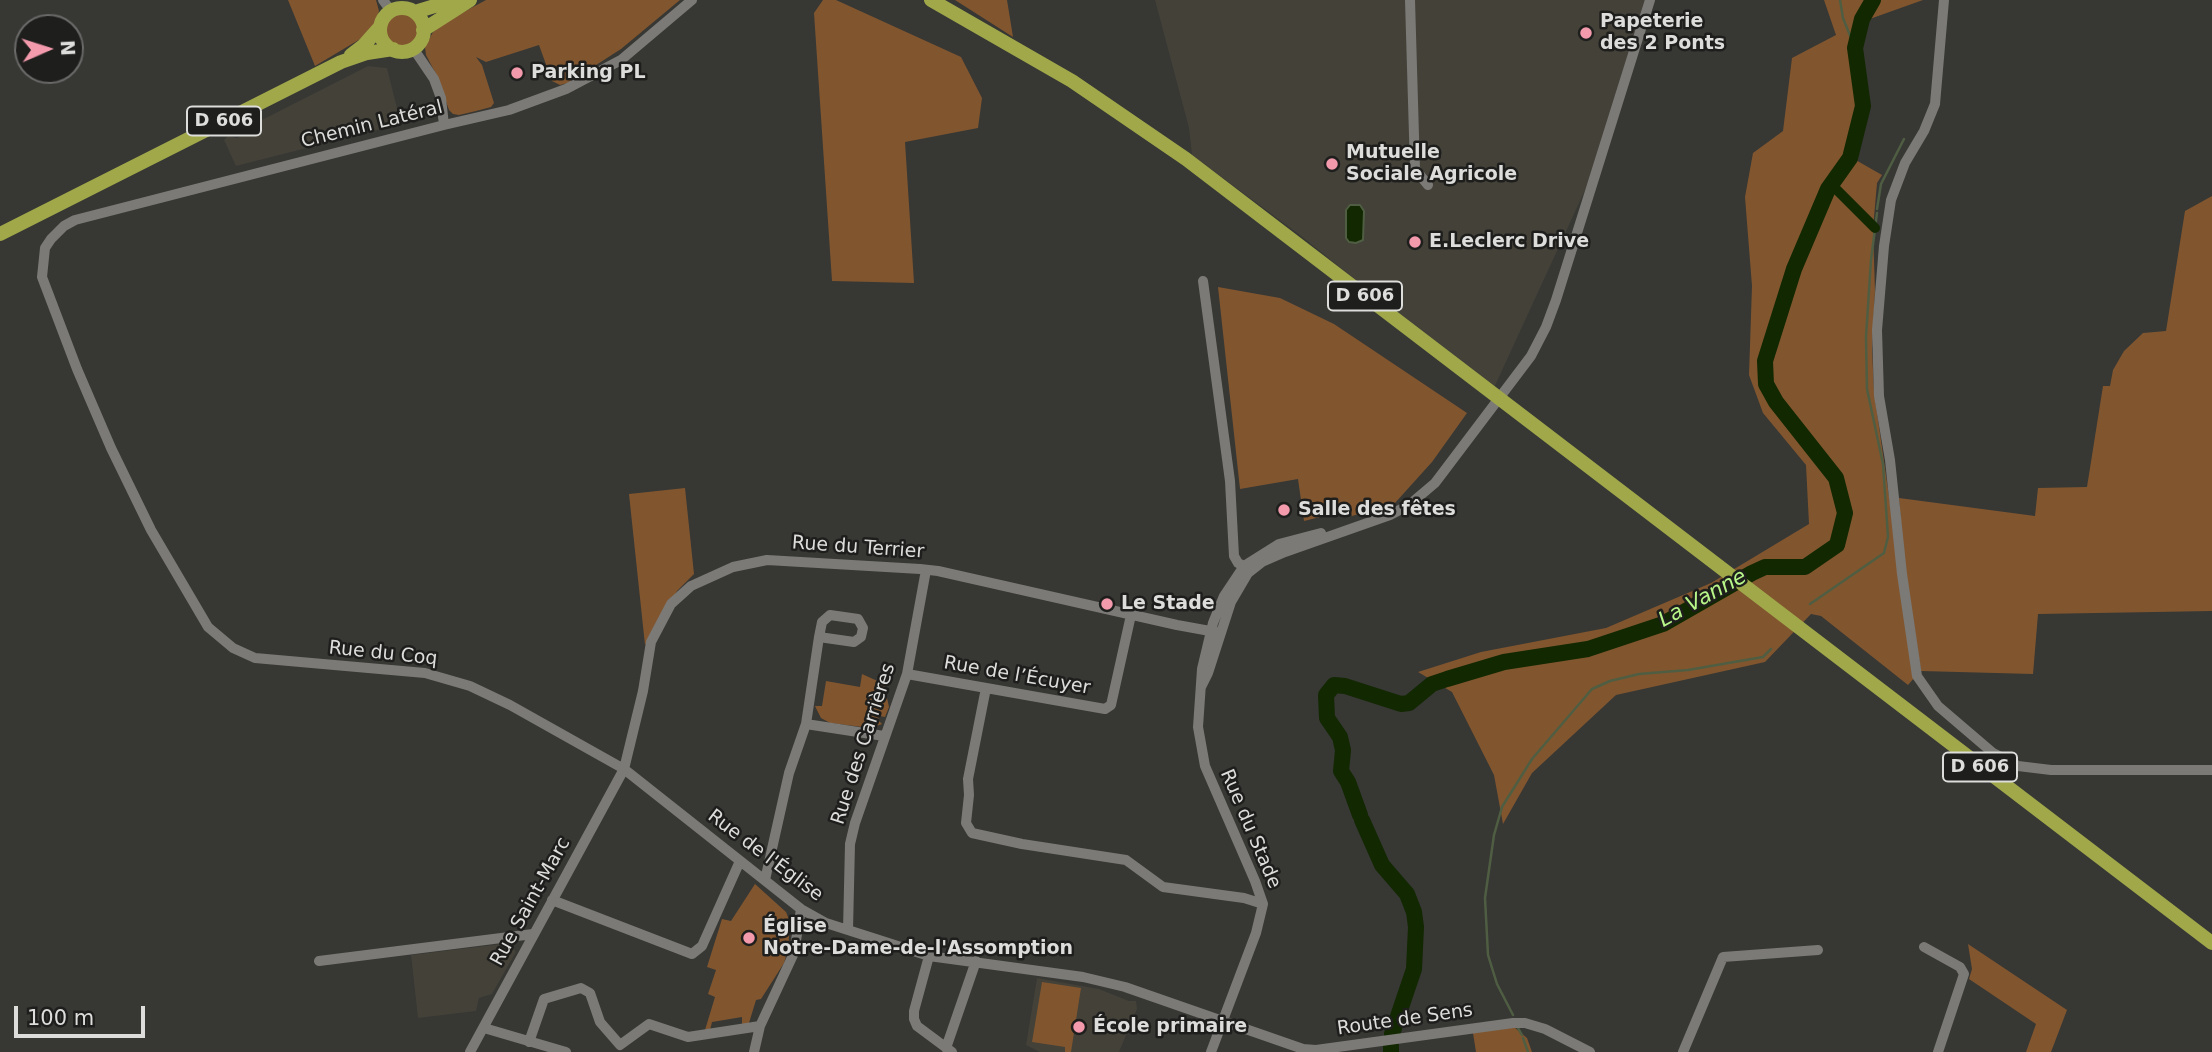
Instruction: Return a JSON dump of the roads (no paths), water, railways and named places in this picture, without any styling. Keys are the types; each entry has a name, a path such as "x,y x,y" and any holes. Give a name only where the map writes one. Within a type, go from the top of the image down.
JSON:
{"main road":[{"path":"415,12 423,23 418,43 406,51 393,49 383,40 380,27 387,5 415,12 454,0"},
{"path":"423,30 470,0"},
{"name":"D 606","path":"931,0 1072,81 1186,159 2212,943"},
{"name":"D 606","path":"341,62 364,45 380,27"},
{"name":"D 606","path":"0,234 341,62 367,53 393,49"}],"street":[{"name":"Chemin Latéral","path":"243,653 220,639 197,612 151,530 110,448 42,277 45,248 64,226 75,220 509,110 566,89 621,60 692,0"},
{"path":"1410,0 1415,169 1428,185"},
{"name":"Rue du Stade","path":"1212,1052 1256,933 1263,904 1205,766 1198,727 1202,669 1216,631 1224,596 1246,570 1279,544 1318,533 1346,530 1391,515 1409,505 1435,483 1531,356 1546,327 1650,0"},
{"path":"1944,0 1936,104 1905,163 1891,201 1881,273 1877,330 1879,396 1890,460 1902,574 1917,676 1938,706 2003,760 2018,766 2044,770 2212,770"},
{"path":"413,48 433,79 440,98 444,125"},
{"path":"1203,281 1230,481 1234,556 1246,570"},
{"name":"Rue du Terrier","path":"624,769 643,691 651,642 671,604 691,586 733,567 767,560 926,570 1216,631"},
{"name":"Rue des Carrières","path":"848,930 850,844 861,801 907,674 926,570"},
{"name":"Rue de l’Écuyer","path":"907,674 1098,709 1108,708 1111,705 1130,615"},
{"path":"765,880 789,773 806,724 820,637"},
{"name":"Rue du Coq","path":"243,653 255,658 425,673 470,686 510,705 624,769"},
{"path":"986,688 968,779 970,795 966,822 972,833 1022,845 1126,860 1163,887 1244,898 1263,904"},
{"path":"806,724 884,736"},
{"name":"Rue de l'Église","path":"624,769 801,909 826,923 929,956 1083,977 1125,987 1223,1022"},
{"name":"Rue Saint-Marc","path":"470,1052 624,769"},
{"path":"552,900 692,954 702,946 740,861"},
{"path":"754,1052 760,1026 794,953 801,909"},
{"path":"319,961 533,934"},
{"path":"1924,947 1959,967 1964,974 1938,1052"},
{"path":"1683,1052 1723,957 1818,950"},
{"path":"929,956 914,1019 917,1026 949,1050 976,961"},
{"path":"529,1042 544,999 580,988 590,993 600,1022 619,1049 649,1024 688,1037 760,1026"},
{"name":"Route de Sens","path":"1223,1022 1291,1049 1316,1050 1519,1023 1545,1029 1590,1052"},
{"path":"484,1028 566,1052"}],"waterway":[{"path":"1840,0 1843,18 1855,48"},
{"name":"La Vanne","path":"1360,815 1341,771 1343,750 1340,737 1327,718 1326,695 1334,685 1401,704 1409,703 1432,684 1447,679 1504,662 1588,649 1663,624 1765,567 1805,567 1837,545 1845,513 1836,478 1776,402 1766,384 1765,361 1794,269 1828,189 1850,158 1863,106 1855,48 1862,19 1873,0"},
{"path":"1877,209 1881,184 1904,139"},
{"path":"1831,184 1875,228"},
{"path":"1810,604 1884,553 1888,537 1883,464 1867,389 1866,337 1877,213"},
{"path":"1513,1015 1497,984 1488,955 1485,898 1494,835 1502,807 1532,759 1592,689 1610,681 1639,674 1688,670 1763,657 1771,649"},
{"name":"La Vanne","path":"1362,820 1382,865 1407,894 1414,912 1414,969 1392,1034"},
{"path":"1518,1028 1522,1035"},
{"path":"1523,1038 1528,1052"},
{"name":"La Vanne","path":"1391,1046 1391,1052"}],"place":[{"name":"Papeterie des 2 Ponts","path":"1586,33"},
{"name":"Parking PL","path":"517,73"},
{"name":"Mutuelle Sociale Agricole","path":"1332,164"},
{"name":"E.Leclerc Drive","path":"1415,242"},
{"name":"Salle des fêtes","path":"1284,510"},
{"name":"Le Stade","path":"1107,604"},
{"name":"Église Notre-Dame-de-l'Assomption","path":"749,938"},
{"name":"École primaire","path":"1079,1027"}]}
